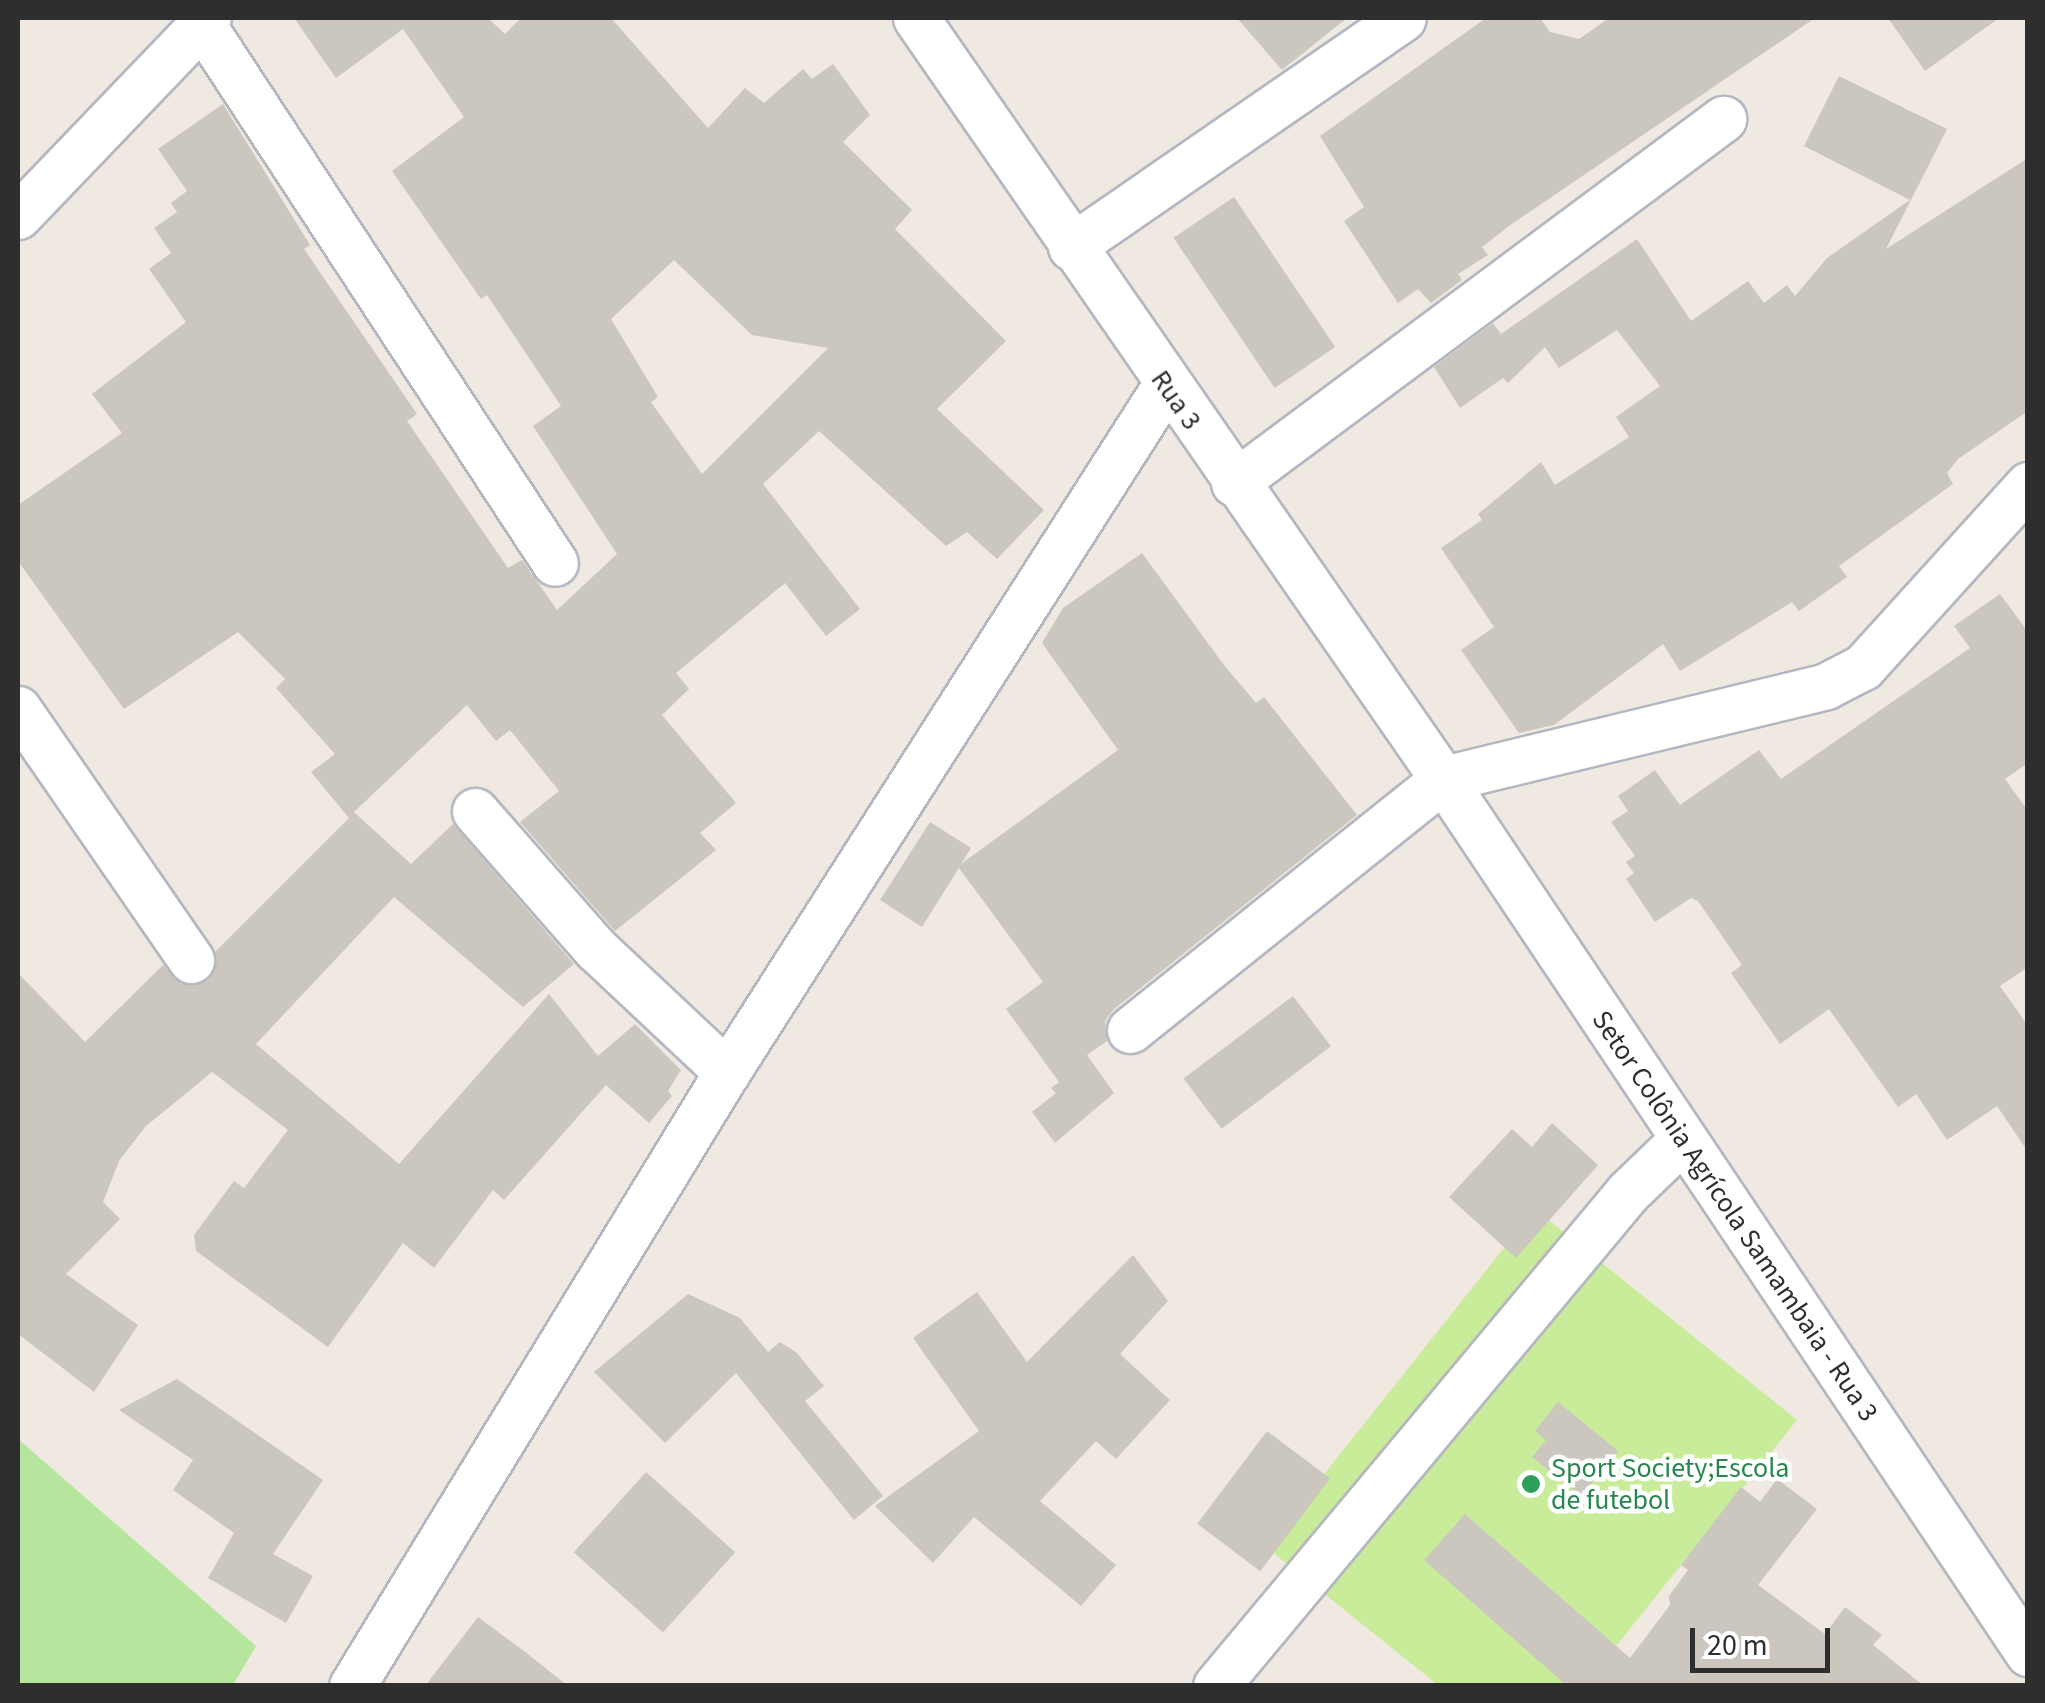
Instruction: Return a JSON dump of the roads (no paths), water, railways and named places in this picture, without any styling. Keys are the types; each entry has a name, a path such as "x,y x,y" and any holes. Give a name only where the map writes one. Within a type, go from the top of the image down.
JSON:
{"street":[{"name":"Rua 3","path":"916,18 1165,386 1443,779"},
{"path":"1071,247 1403,18"},
{"path":"18,216 205,21 555,562"},
{"path":"1234,483 1723,119"},
{"path":"352,1686 727,1072 1165,386"},
{"path":"1130,1030 1443,779 1826,686 1863,667 1901,629 1967,546 2028,485"},
{"path":"18,709 192,960"},
{"name":"Setor Colônia Agrícola Samambaia - Rua 3","path":"1443,779 2028,1653"},
{"path":"476,811 596,949 727,1072"},
{"path":"1216,1686 1628,1192 1683,1138"}],"place":[{"name":"Sport Society;Escola de futebol","path":"1531,1484"}]}
